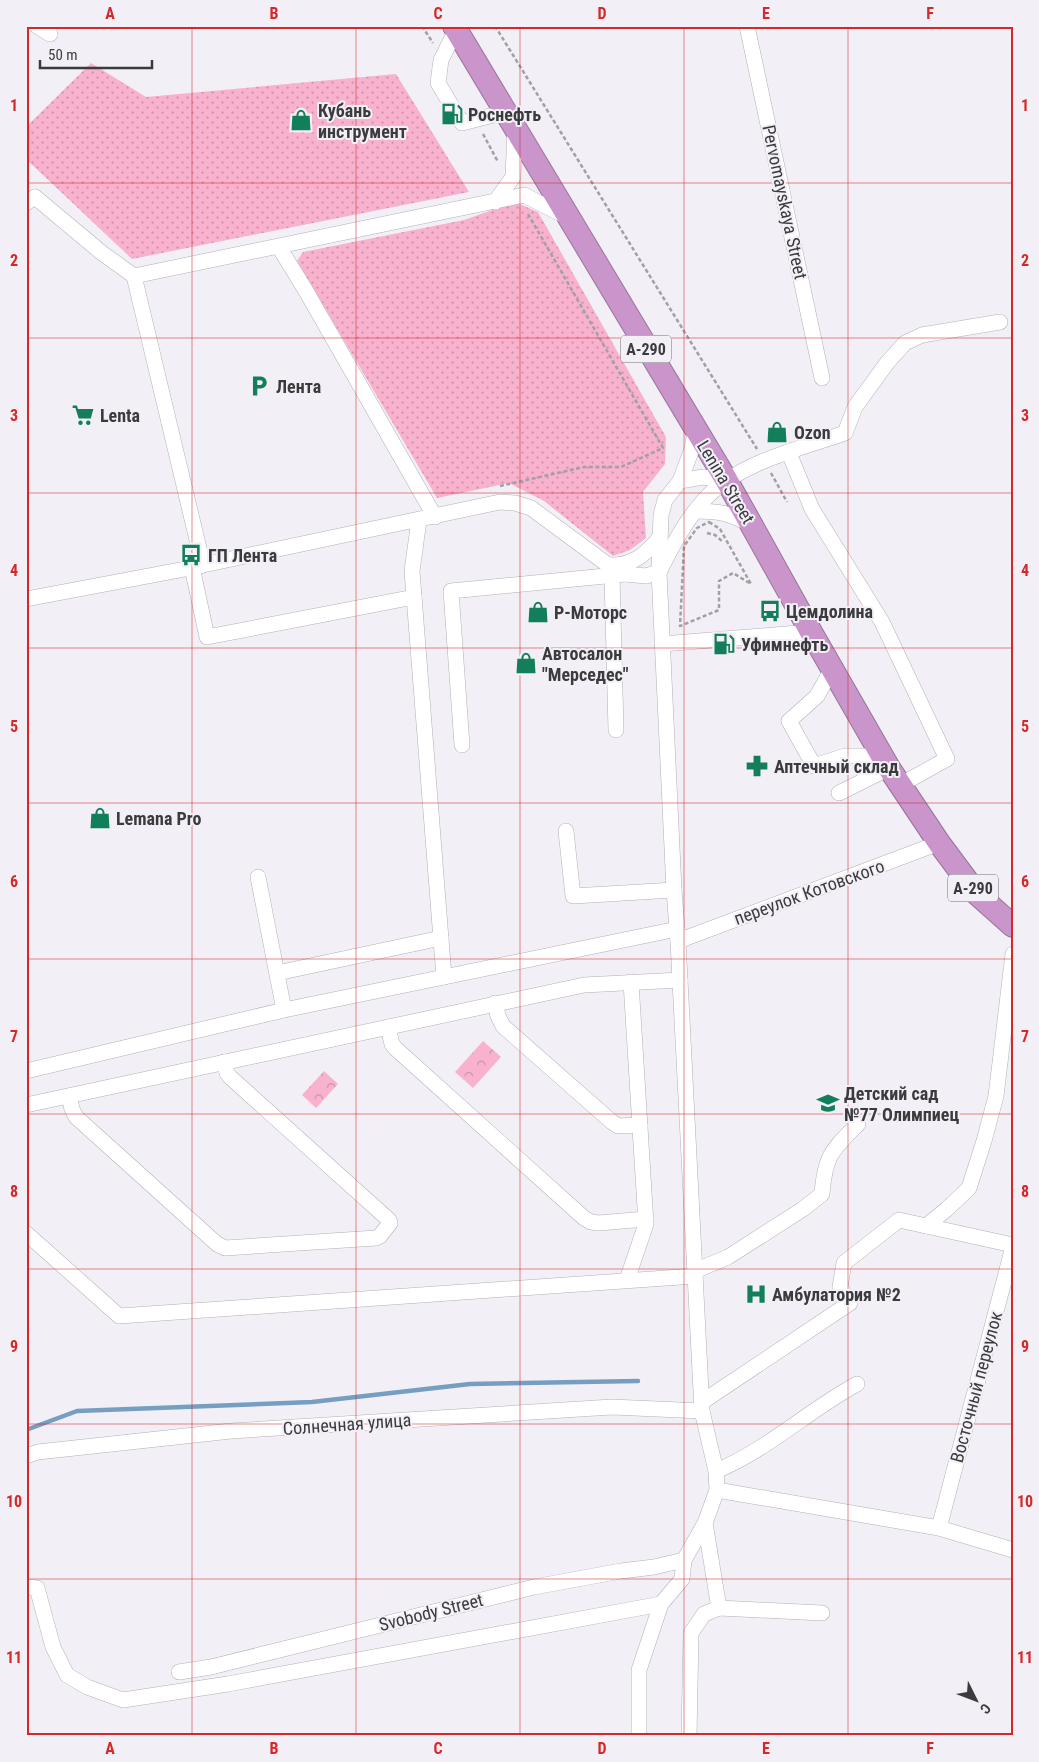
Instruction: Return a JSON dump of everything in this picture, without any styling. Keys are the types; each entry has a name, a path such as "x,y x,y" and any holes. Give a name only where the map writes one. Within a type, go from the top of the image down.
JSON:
{"highway":[{"name":"Lenina Street","path":"455,28 726,481 890,770 939,843 977,894 1013,926"}],"street":[{"name":"Pervomayskaya Street","path":"748,26 822,378"},
{"path":"455,28 441,60 438,83 462,123 475,120 511,120 513,177 495,202"},
{"path":"29,195 134,276 198,566 207,637 414,597"},
{"path":"134,276 524,195 567,217"},
{"path":"279,246 435,517"},
{"path":"462,745 451,591 615,572 646,576 659,572 674,542 695,511 704,500 726,481 764,461 845,433 855,407 887,363 905,343 922,335 1000,322"},
{"path":"639,1736 639,1670 661,1604 682,1579 684,1560 705,1523 717,1490 716,1471 702,1407 659,572 661,514 665,500 680,481 692,449 695,431"},
{"path":"789,452 812,509 882,622 946,759 890,770 839,793"},
{"path":"680,481 703,477 726,481"},
{"path":"26,599 198,566 500,502 514,503 531,508 615,572"},
{"path":"695,511 718,511 735,516 750,524"},
{"path":"419,520 412,571 444,977"},
{"path":"616,730 615,572 621,566 635,560 650,550 660,537"},
{"path":"662,644 811,632"},
{"path":"832,669 817,696 789,721 814,766 845,756 890,770"},
{"path":"566,831 573,896 674,890"},
{"name":"переулок Котовского","path":"26,1071 284,1010 444,977 678,935 939,843"},
{"path":"258,877 284,1010"},
{"path":"277,974 441,938"},
{"path":"926,1226 969,1188 996,1096 1013,954"},
{"path":"26,1105 584,984 680,980"},
{"path":"628,1280 646,1224 631,982"},
{"path":"495,1003 503,1026 612,1122 618,1126 640,1126"},
{"path":"388,1027 392,1044 395,1048 584,1218 591,1222 599,1223 646,1219"},
{"path":"69,1096 76,1117 210,1237 225,1248 376,1238 380,1236 390,1224 390,1220 230,1076 227,1073 224,1062"},
{"path":"26,1233 120,1316 628,1280 695,1273 728,1257 803,1209 822,1194 824,1170 834,1148 858,1124"},
{"path":"702,1407 850,1303 840,1287 844,1262 899,1220 1013,1246"},
{"name":"Восточный переулок","path":"939,1528 1013,1246"},
{"path":"716,1471 739,1461 832,1398 857,1384"},
{"name":"Солнечная улица","path":"32,1454 231,1431 612,1407 702,1407"},
{"path":"717,1490 939,1528 1013,1550"},
{"path":"705,1523 720,1608"},
{"name":"Svobody Street","path":"179,1672 211,1667 534,1586 654,1567 684,1560"},
{"path":"26,1587 38,1588 53,1647 67,1675 87,1687 123,1700 228,1684 661,1604"},
{"path":"689,1736 691,1634 704,1614 720,1608 822,1613"}],"path":[{"path":"422,26 430,36 441,60"},
{"path":"495,26 729,402 787,502"},
{"path":"475,120 510,182"},
{"path":"500,486 584,467 621,467 663,448 518,196"},
{"path":"709,522 720,529 751,584 733,573 719,580 719,610 680,626 684,546 697,528 709,522"},
{"path":"707,533 715,535 722,541"}],"green space":[{"path":"91,63 146,97 396,74 469,192 132,259 26,159 26,127"},
{"path":"515,202 538,212 666,437 665,464 643,492 646,538 630,550 613,556 544,501 509,483 437,498 297,261 303,252 464,220"},
{"path":"483,1041 501,1057 473,1088 455,1072"},
{"path":"324,1071 338,1084 316,1108 302,1095"}],"waterway":[{"path":"26,1430 77,1411 312,1402 470,1384 638,1381"}],"place":[{"name":"Роснефть","path":"452,114"},
{"name":"Кубань инструмент","path":"301,120"},
{"name":"Лента","path":"259,386"},
{"name":"Lenta","path":"83,415"},
{"name":"Ozon","path":"777,432"},
{"name":"ГП Лента","path":"191,555"},
{"name":"Цемдолина","path":"770,611"},
{"name":"Р-Моторс","path":"538,612"},
{"name":"Уфимнефть","path":"724,644"},
{"name":"Автосалон \"Мерседес\"","path":"526,663"},
{"name":"Аптечный склад","path":"757,766"},
{"name":"Lemana Pro","path":"100,818"},
{"name":"Детский сад №77 Олимпиец","path":"828,1103"},
{"name":"Амбулатория №2","path":"756,1294"}]}
